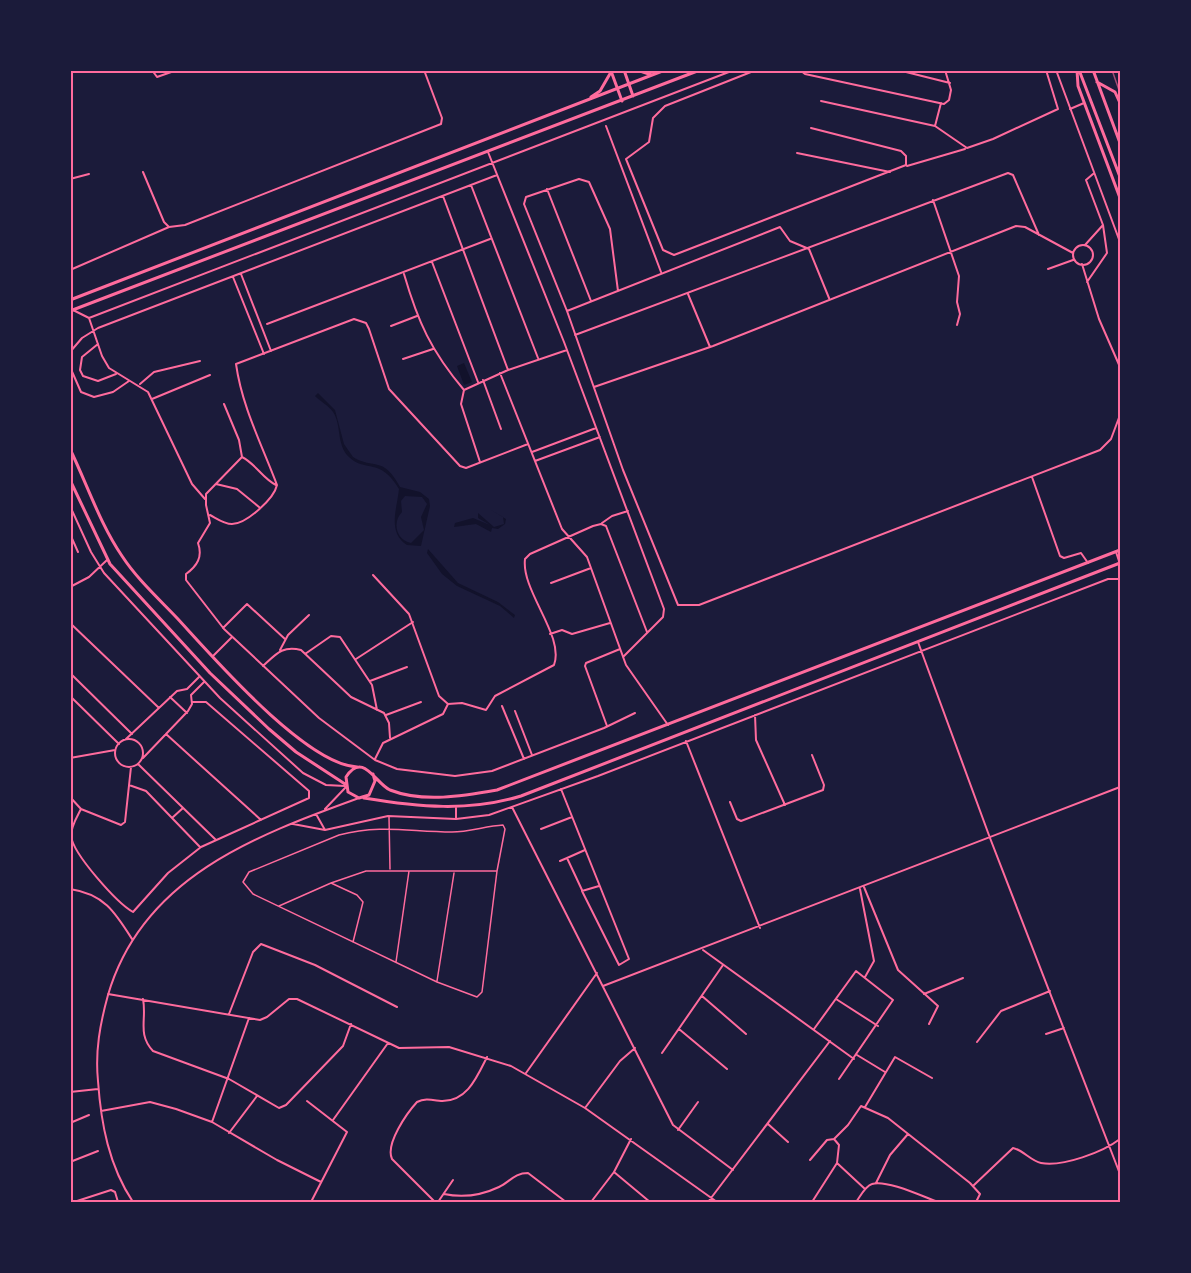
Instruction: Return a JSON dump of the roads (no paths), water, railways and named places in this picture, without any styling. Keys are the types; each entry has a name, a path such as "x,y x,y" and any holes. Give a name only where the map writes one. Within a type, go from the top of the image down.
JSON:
{"street":[{"path":"152,70 157,77 177,70"},
{"path":"70,270 169,227 185,225 441,124 442,118 424,70"},
{"path":"624,70 633,96"},
{"path":"637,70 652,75"},
{"path":"70,300 665,70"},
{"path":"71,310 700,70"},
{"path":"71,310 89,318 734,70"},
{"path":"764,70 751,72 665,106 653,118 649,142 627,159 655,234 666,253 674,255 722,239 890,172 993,140 1058,109 1046,70"},
{"path":"800,70 806,74 941,104 949,100 951,90 945,70"},
{"path":"898,70 950,83"},
{"path":"1056,70 1120,242"},
{"path":"1078,70 1078,86 1120,198"},
{"path":"1078,70 1120,177"},
{"path":"1093,70 1120,143"},
{"path":"611,71 622,100"},
{"path":"588,100 600,91 611,71"},
{"path":"1097,82 1115,92 1120,103"},
{"path":"821,101 935,126 967,148"},
{"path":"1070,109 1084,103"},
{"path":"935,126 941,104"},
{"path":"606,126 662,274"},
{"path":"811,128 901,152 906,156 904,167"},
{"path":"488,152 567,350 664,609 663,617 623,657"},
{"path":"797,153 890,172"},
{"path":"143,172 164,222 169,227"},
{"path":"70,179 89,174"},
{"path":"575,335 809,249 933,200 1012,174 1039,235"},
{"path":"1087,282 1107,253 1103,225 1086,180 1087,176 1093,174"},
{"path":"70,352 82,338 94,331 497,175"},
{"path":"618,291 610,229 589,182 579,179 526,197 524,204 567,311 592,388 678,605 699,605 1100,450 1111,439 1120,415"},
{"path":"471,185 538,359"},
{"path":"547,189 591,302"},
{"path":"443,195 508,370"},
{"path":"933,200 952,251 960,281 957,298 960,314 957,325"},
{"path":"1073,253 1079,246 1085,245 1103,225"},
{"path":"592,388 710,347 829,297 1016,226 1073,253 1075,260 1082,264 1099,319 1120,367"},
{"path":"567,311 776,227 782,228 790,241 809,249 829,297"},
{"path":"267,324 490,239"},
{"path":"1082,264 1090,261 1092,255 1085,245"},
{"path":"1048,269 1075,260"},
{"path":"432,262 478,382"},
{"path":"404,273 417,316 433,349 440,362 464,390"},
{"path":"241,274 271,351"},
{"path":"232,277 264,354"},
{"path":"687,294 710,347"},
{"path":"391,326 417,316"},
{"path":"89,318 109,368 139,385 152,399 192,484 205,499 210,523 198,543 200,549 198,563 185,577 189,588 223,628 319,718 375,760 397,769 455,776 492,771 635,713"},
{"path":"210,515 233,524 242,522 275,490 276,485 250,417 236,364 360,320 369,328 389,389 460,466 466,468 528,444"},
{"path":"98,344 82,357 80,370 83,376 98,381 116,374"},
{"path":"403,359 433,349"},
{"path":"480,463 461,404 464,390 500,373 567,350"},
{"path":"139,385 154,372 200,361"},
{"path":"70,367 81,392 94,397 113,392 129,381"},
{"path":"500,373 562,529 587,557 629,672 668,725"},
{"path":"152,399 210,375"},
{"path":"483,380 501,429"},
{"path":"224,404 242,457"},
{"path":"531,453 596,428"},
{"path":"535,461 600,437"},
{"path":"556,443 560,452"},
{"path":"70,449 110,537 123,558 213,657 277,720 308,745 345,766 361,767 373,774 388,789 420,796 468,795 520,782 1120,550"},
{"path":"242,457 249,460 268,481 276,485"},
{"path":"205,499 242,457"},
{"path":"1032,477 1060,556 1064,558 1081,554 1088,563"},
{"path":"70,480 107,560 210,674 296,752 346,786 353,796 400,804 456,808 499,803 521,796 1120,563 1116,552"},
{"path":"216,484 237,489 259,507"},
{"path":"70,506 99,566 199,677 303,773 326,785 346,786"},
{"path":"373,575 404,607 413,622 438,696 448,704 462,703 486,710 495,696 549,670 556,659 550,634 530,585 525,559 569,536 600,525 612,516 628,511"},
{"path":"600,525 606,526 647,632"},
{"path":"70,534 78,552"},
{"path":"70,586 83,581 107,560"},
{"path":"551,583 591,568"},
{"path":"1104,569 1108,579"},
{"path":"293,824 325,830 388,816 478,818 561,789 1108,579 1120,579"},
{"path":"223,628 247,604 285,639"},
{"path":"1013,604 1016,614"},
{"path":"263,666 280,650 285,639 309,615"},
{"path":"356,659 413,622"},
{"path":"550,634 562,630 572,634 610,622"},
{"path":"70,623 159,708"},
{"path":"305,654 331,636 336,636 346,643 370,681 376,696 377,710"},
{"path":"213,657 232,637"},
{"path":"918,642 990,838 1120,1174"},
{"path":"280,650 291,647 305,654 351,697 386,715 421,702"},
{"path":"607,726 585,666 586,663 620,649"},
{"path":"370,681 407,667"},
{"path":"70,674 132,734"},
{"path":"199,677 187,689 179,689 119,744 116,750 118,762 131,767 138,764 187,712 192,702 191,695 204,682"},
{"path":"70,696 119,744"},
{"path":"170,697 187,712"},
{"path":"81,809 72,827 71,837 79,856 133,912 168,873 201,848 304,802 311,795 206,702 192,702"},
{"path":"375,760 378,749 390,738 443,714 448,704"},
{"path":"502,706 524,759"},
{"path":"515,711 532,755"},
{"path":"755,714 756,740 785,805"},
{"path":"386,715 390,738"},
{"path":"166,734 261,820"},
{"path":"126,740 135,740 141,745 143,758"},
{"path":"686,741 760,928"},
{"path":"70,753 73,757 116,750"},
{"path":"730,802 737,819 741,821 824,788 812,755"},
{"path":"138,764 216,840"},
{"path":"70,797 81,809 121,825 124,822 131,767"},
{"path":"323,811 346,786 350,772 361,767"},
{"path":"133,1203 109,1154 98,1089 97,1045 108,994 132,939 154,910 179,885 245,845 323,811 360,798 374,789 373,774"},
{"path":"129,785 146,791 201,848"},
{"path":"603,986 760,928 1120,787"},
{"path":"561,789 629,959 620,965 567,858"},
{"path":"512,807 678,1130 733,1170"},
{"path":"172,818 183,808"},
{"path":"456,808 456,819"},
{"path":"316,814 325,830"},
{"path":"541,829 572,817"},
{"path":"560,861 585,850"},
{"path":"582,891 599,886"},
{"path":"864,887 898,970 938,1006 929,1024"},
{"path":"70,889 92,894 104,901 113,909 132,939"},
{"path":"860,889 874,961 865,977"},
{"path":"228,1014 252,952 261,944 315,965 397,1007"},
{"path":"702,950 854,1059"},
{"path":"662,1053 723,965"},
{"path":"814,1029 856,971 894,1002 839,1079"},
{"path":"526,1073 597,973"},
{"path":"924,994 963,978"},
{"path":"977,1042 1001,1011 1050,992"},
{"path":"108,994 249,1018 267,1017 289,999 297,999 388,1043 411,1049 432,1045 449,1047 487,1057 526,1073 585,1108 717,1203"},
{"path":"702,996 747,1034"},
{"path":"143,999 146,1011 142,1031 144,1040 153,1051 229,1079 273,1106 286,1105 343,1046 351,1024"},
{"path":"836,999 878,1026"},
{"path":"212,1122 249,1018"},
{"path":"1046,1034 1064,1028"},
{"path":"679,1029 727,1069"},
{"path":"708,1203 830,1041"},
{"path":"333,1120 388,1043"},
{"path":"585,1108 620,1061 634,1048"},
{"path":"857,1055 885,1072"},
{"path":"865,1107 896,1056 932,1078"},
{"path":"453,1180 437,1203 392,1159 390,1154 392,1143 417,1102 423,1099 444,1101 466,1092 476,1081 487,1057"},
{"path":"70,1092 98,1089"},
{"path":"229,1133 257,1096"},
{"path":"307,1101 347,1132 311,1203"},
{"path":"678,1130 698,1102"},
{"path":"101,1111 156,1103 212,1122 321,1182"},
{"path":"810,1160 827,1140 834,1139 848,1125 861,1106 865,1107 888,1118 974,1186 980,1195 976,1203"},
{"path":"70,1123 90,1115"},
{"path":"768,1124 788,1142"},
{"path":"856,1203 866,1190 876,1183 890,1155 908,1134"},
{"path":"591,1203 614,1172 631,1139"},
{"path":"812,1203 837,1163 838,1145 834,1139"},
{"path":"974,1186 1013,1148 1038,1162 1054,1163 1110,1147 1120,1139"},
{"path":"70,1162 98,1151"},
{"path":"837,1163 866,1190"},
{"path":"614,1172 650,1203"},
{"path":"444,1194 470,1197 500,1187 512,1176 528,1173 566,1203"},
{"path":"876,1183 911,1191 938,1203"},
{"path":"74,1203 113,1190 118,1203"}],"lane":[{"path":"388,816 390,870"},
{"path":"503,825 505,830 496,871 482,992 473,996 437,982 279,906 248,890 243,882 247,874 339,835 389,828 449,832 503,825"},
{"path":"279,906 331,883 364,872 390,870 454,873 496,871"},
{"path":"396,963 409,871"},
{"path":"437,982 454,873"},
{"path":"331,883 357,895 363,902 353,942"}],"railway":[{"path":"1112,70 1120,93"}]}
